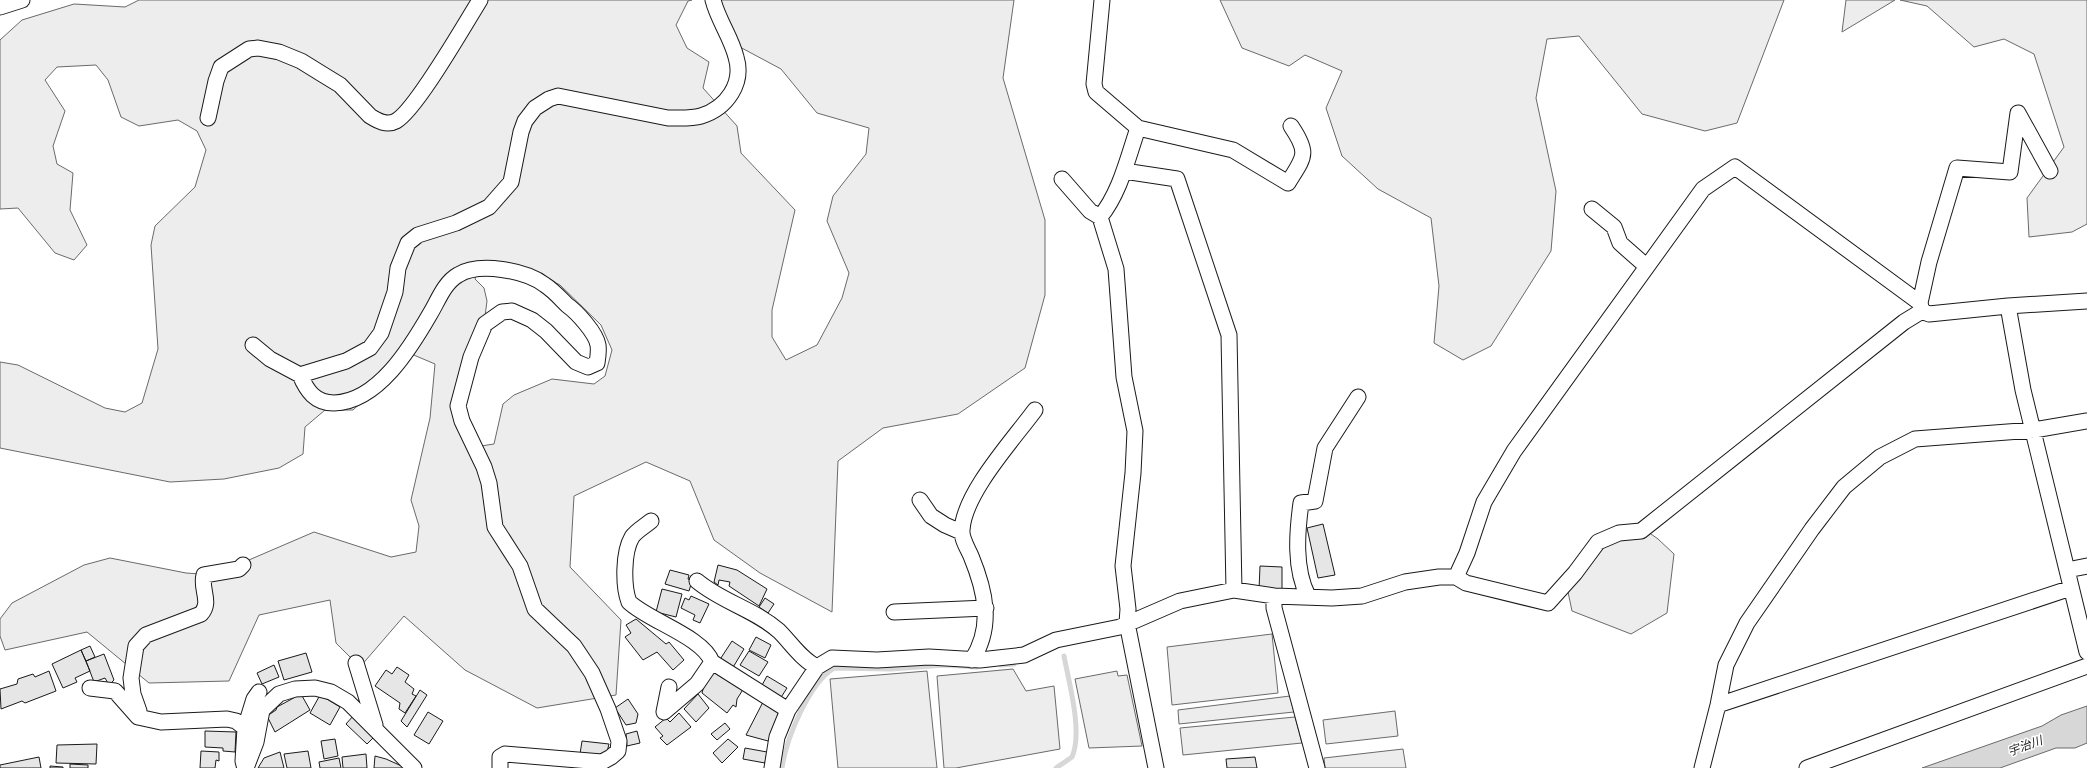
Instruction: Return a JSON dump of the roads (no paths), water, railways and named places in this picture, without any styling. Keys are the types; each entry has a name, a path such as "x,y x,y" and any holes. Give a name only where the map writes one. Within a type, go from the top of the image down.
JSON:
{"street":[{"path":"0,7 22,0"},
{"path":"208,118 216,81 221,67 249,49 258,48 290,57 322,74 340,85 370,116 388,124 396,121 408,109 426,84 480,0"},
{"path":"300,375 346,361 370,348 381,333 395,292 398,268 408,243 418,235 456,222 490,207 511,182 521,132 525,121 535,108 549,99 558,96 668,118 686,118 701,116 716,109 729,98 736,83 739,70 736,56 713,0"},
{"path":"1102,0 1094,84 1096,92 1138,128 1233,150 1288,183 1304,158 1304,153 1298,136 1291,126"},
{"path":"772,768 777,737 788,710 817,667 832,658 877,660 929,657 972,660 1024,655 1056,640 1120,627 1180,601 1234,590 1274,596 1332,598 1362,596 1405,582 1456,577 1466,583 1548,603 1575,573 1598,542 1619,533 1641,531 1921,307 1928,262 1957,168 2010,172 2018,113 2050,171"},
{"path":"1100,217 1106,210 1124,170 1138,128"},
{"path":"1456,577 1467,552 1484,502 1514,451 1703,189 1735,167 1929,314 2008,306 2087,301"},
{"path":"1124,170 1177,179 1229,336 1234,590"},
{"path":"1062,179 1090,211 1100,217 1116,269 1124,377 1135,431 1133,473 1123,566 1128,609 1127,623 1156,768"},
{"path":"1592,209 1614,227 1620,243 1646,266"},
{"path":"253,346 270,359 300,375 306,391 316,399 332,403 341,403 365,395 392,370 414,342 448,283 458,275 470,269 487,268 523,275 544,284 580,315 598,343 599,353 597,363 588,367 583,366 576,362 546,331 532,320 512,311 502,312 485,324 471,357 458,406 462,421 484,467 489,483 495,527 520,566 535,609 574,646 592,673 608,709 619,741 618,751 611,758 602,762 505,754 500,757 500,768"},
{"path":"2008,306 2023,390 2087,652"},
{"path":"1308,596 1301,574 1298,556 1298,524 1301,504 1315,501 1325,448 1358,397"},
{"path":"972,660 978,651 987,618 984,591 977,569 961,532 968,505 983,480 1035,410"},
{"path":"1702,768 1718,705 1726,665 1747,623 1812,529 1844,487 1880,457 1915,438 2034,430 2087,421"},
{"path":"920,500 931,516 945,525 961,532"},
{"path":"651,520 632,537 625,573 628,600 637,608 689,639 708,654 712,662 788,710"},
{"path":"138,717 138,711 133,694 132,678 136,646 146,635 201,614 207,604 202,581 204,576 239,569 243,565"},
{"path":"2067,570 2087,566"},
{"path":"698,581 711,592 741,606 767,622 782,635 809,664 817,667"},
{"path":"1718,705 2071,588"},
{"path":"1274,596 1274,608 1317,768"},
{"path":"894,612 986,608"},
{"path":"669,688 664,712 696,684 712,662"},
{"path":"356,663 376,728"},
{"path":"1807,768 2087,666"},
{"path":"90,688 115,691 138,717 161,722 227,719 236,721 245,728"},
{"path":"246,768 256,742 262,710 279,694 295,689 315,688 331,692 348,702 376,728 414,768"},
{"path":"246,768 243,761 245,728 254,699 259,692"}],"water":[{"name":"宇治川","path":"2087,706 2087,743 2075,748 2056,748 2000,768 1922,768 2042,726 2061,715"}],"waterway":[{"path":"1056,768 1072,757 1075,747 1076,734 1076,721 1072,693 1064,656"},
{"path":"1001,665 1014,664"},
{"path":"782,768 788,742 800,713 816,686 825,675 834,668 891,669 945,665 977,667"}]}
